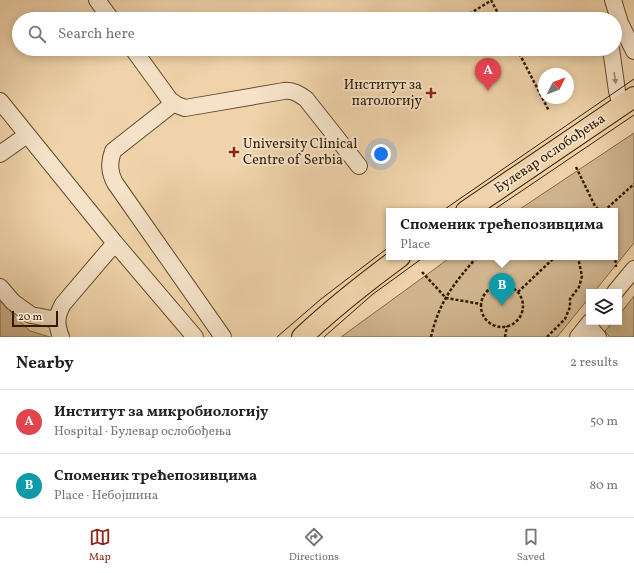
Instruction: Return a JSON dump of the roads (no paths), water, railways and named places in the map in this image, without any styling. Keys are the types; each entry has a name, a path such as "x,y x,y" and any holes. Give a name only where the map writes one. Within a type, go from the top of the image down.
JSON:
{"main road":[{"name":"Булевар ослобођења","path":"470,208 627,102"},
{"path":"302,337 363,284 396,260"}],"street":[{"path":"97,0 106,12"},
{"path":"608,12 608,7 612,0"},
{"path":"612,0 616,12"},
{"path":"622,27 634,51"},
{"path":"138,56 174,103 185,108 289,90 296,92 306,99 360,166"},
{"path":"612,56 617,92 627,102"},
{"path":"0,101 115,243 195,337"},
{"path":"174,103 113,151 110,160 111,176 223,337"},
{"path":"0,154 27,134"},
{"path":"61,337 58,330 57,320 59,311 63,304 115,243"},
{"path":"617,289 634,269"},
{"path":"0,287 13,302 31,315 57,320"},
{"path":"585,328 598,337"}],"tram line":[{"path":"446,208 634,79"},
{"path":"496,208 634,115"},
{"path":"277,337 321,299 386,249"},
{"path":"324,337 373,294 420,260"}],"place":[{"name":"Институт за микробиологију","path":"488,91"},
{"name":"Институт за патологију","path":"431,93"},
{"name":"University Clinical Centre of Serbia","path":"234,152"},
{"name":"Споменик трећепозивцима","path":"502,306"}]}
